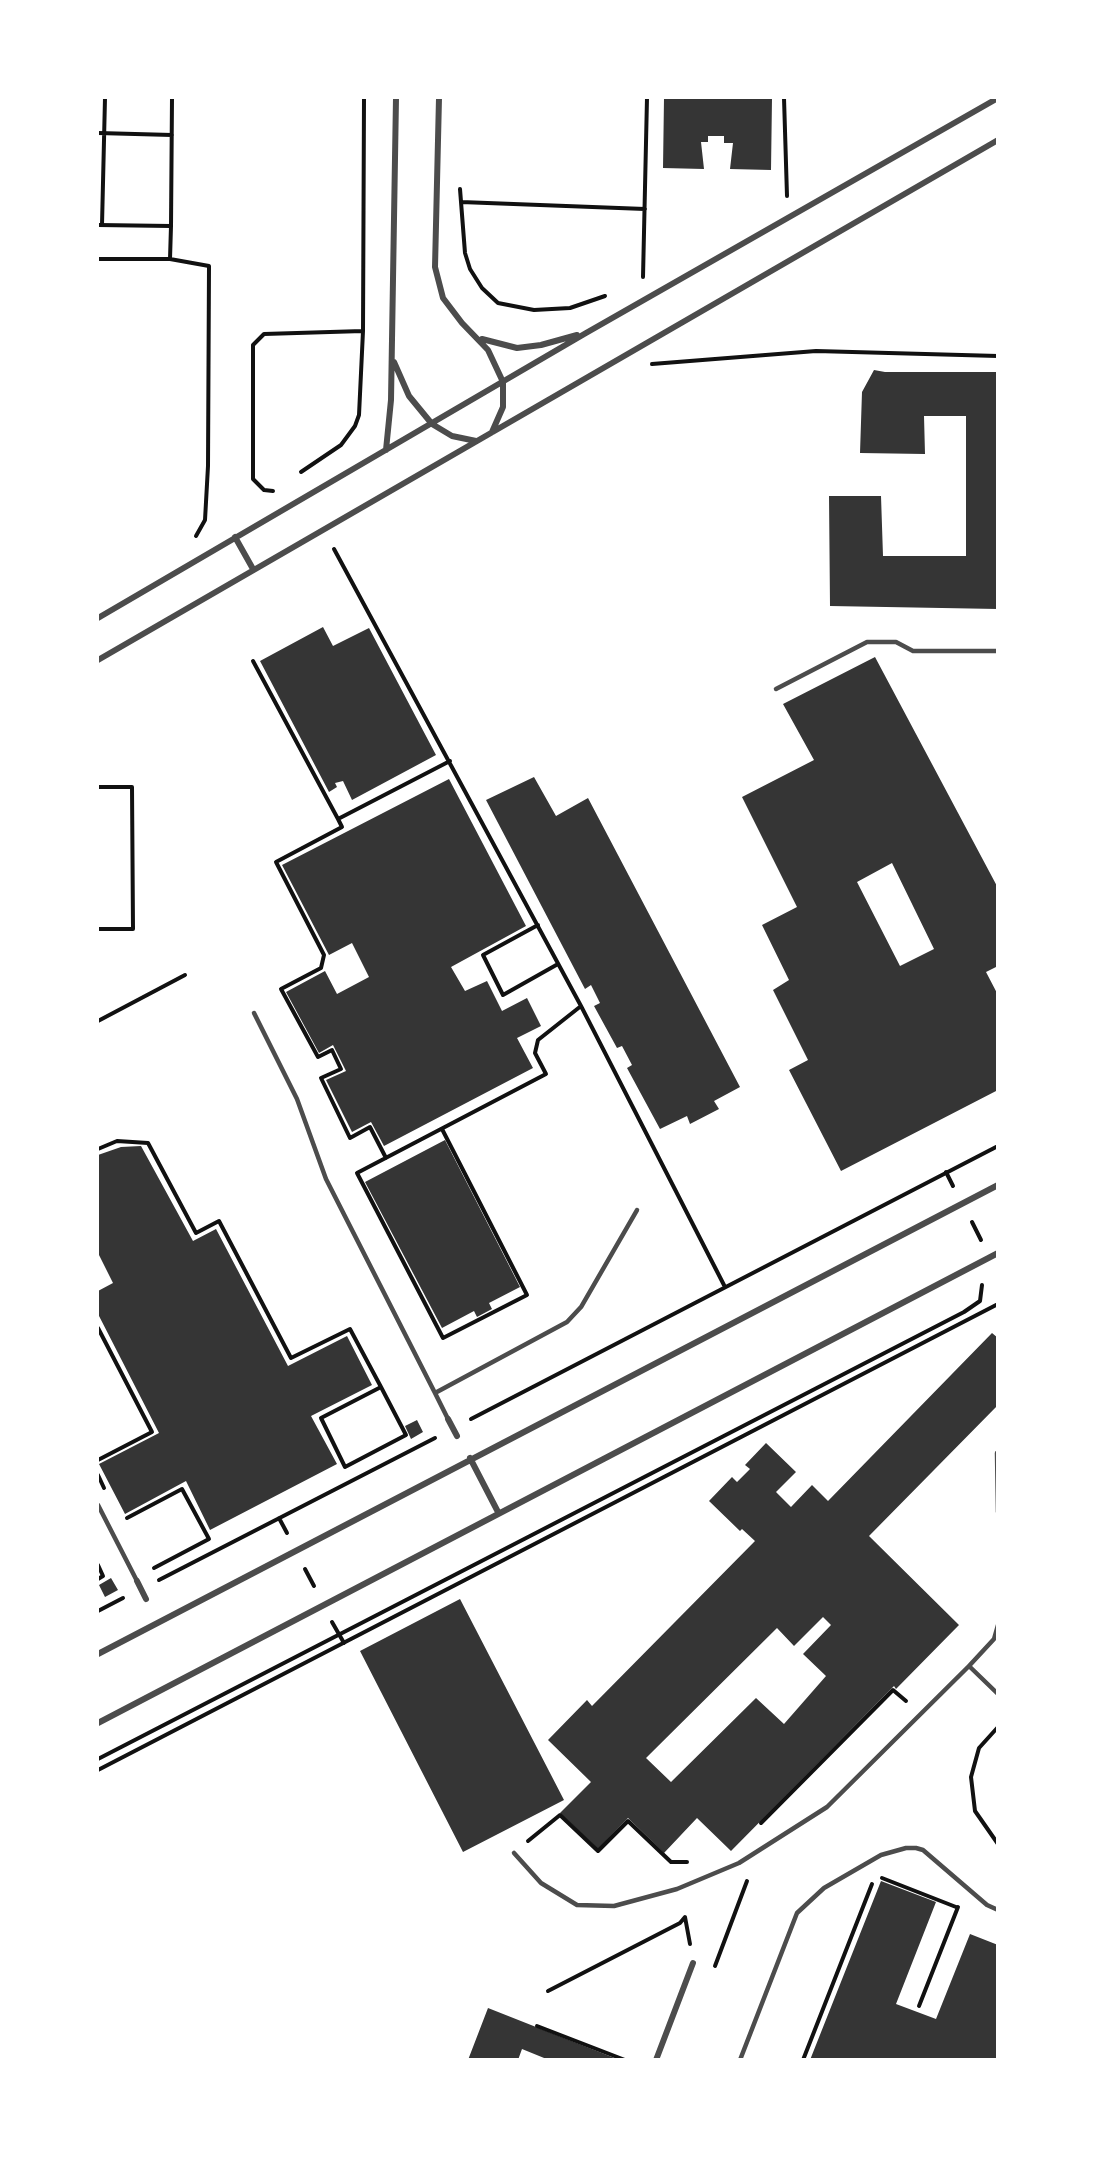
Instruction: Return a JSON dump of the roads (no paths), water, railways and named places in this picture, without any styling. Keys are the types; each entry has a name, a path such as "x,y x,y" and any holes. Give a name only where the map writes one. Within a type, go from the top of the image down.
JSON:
{"street":[{"path":"386,450 392,356 396,98"},
{"path":"439,98 435,267 443,298 453,312 480,338 503,382 502,407 492,433"},
{"path":"98,618 586,333 998,98"},
{"path":"98,660 998,140"},
{"path":"480,338 517,348 541,345 586,333"},
{"path":"392,356 409,396 432,424 452,436 477,441"},
{"path":"235,537 253,569"},
{"path":"98,1654 470,1458 998,1185"},
{"path":"98,1723 498,1512 998,1253"},
{"path":"448,1419 457,1436"},
{"path":"470,1458 498,1512"},
{"path":"137,1581 146,1599"},
{"path":"656,2060 693,1963"}],"lane":[{"path":"776,689 867,642 896,642 913,651 998,651"},
{"path":"254,1013 297,1099 326,1179 448,1419"},
{"path":"435,1393 567,1322 581,1306 637,1210"},
{"path":"997,1453 998,1512"},
{"path":"98,1505 137,1581"},
{"path":"514,1853 541,1883 577,1905 614,1906 676,1889 739,1863 827,1807 969,1666 994,1639 998,1625"},
{"path":"969,1666 998,1694"},
{"path":"740,2060 797,1913 824,1888 881,1855 906,1848 916,1848 923,1850 987,1905 998,1910"}]}
